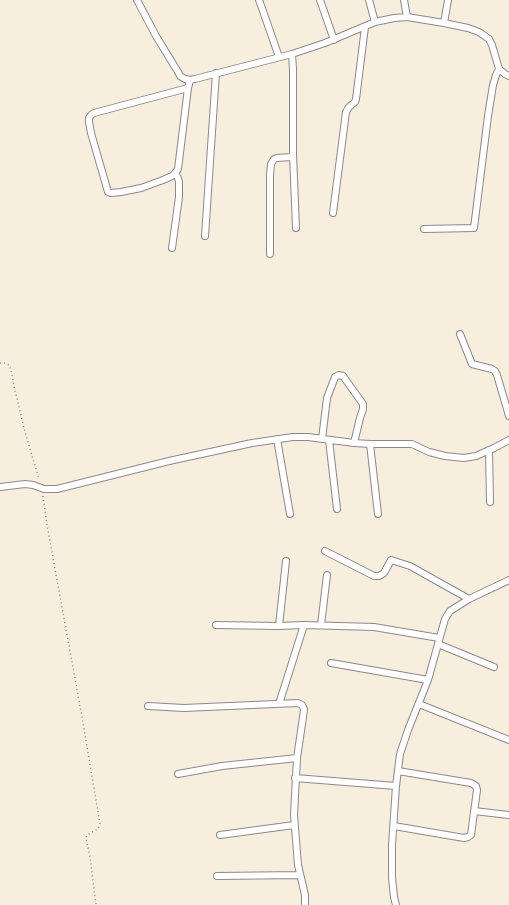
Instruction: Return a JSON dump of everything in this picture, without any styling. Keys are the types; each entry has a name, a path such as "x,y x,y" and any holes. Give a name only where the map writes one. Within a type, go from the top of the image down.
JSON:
{"street":[{"path":"137,0 156,36 180,76 184,79 195,79 292,54 334,40 375,22 407,17 444,23 479,32 488,39 492,45 499,69 509,76"},
{"path":"259,0 279,57"},
{"path":"320,0 334,40"},
{"path":"369,0 375,22"},
{"path":"404,0 407,17"},
{"path":"444,23 448,0"},
{"path":"333,213 346,112 356,99 365,27"},
{"path":"292,54 293,154 296,228"},
{"path":"424,229 474,228 488,116 493,85 499,69"},
{"path":"205,236 216,73"},
{"path":"188,88 91,115 89,118 91,133 108,192 121,192 140,188 176,173 178,169 190,80"},
{"path":"270,254 271,164 274,159 291,157 293,154"},
{"path":"172,248 179,196 179,182 176,173"},
{"path":"460,334 472,364 492,369 497,374 509,416"},
{"path":"337,509 325,439 327,398 336,377 339,375 343,376 363,404 364,409 360,418 354,443"},
{"path":"0,487 25,484 41,488 57,489 277,438 308,437 354,443 412,444 429,452 445,456 464,458 476,456 509,440"},
{"path":"277,438 290,514"},
{"path":"370,444 378,514"},
{"path":"489,450 490,502"},
{"path":"325,551 374,576 379,576 384,573 391,560 410,566 469,598"},
{"path":"280,626 286,561"},
{"path":"321,625 327,575"},
{"path":"396,905 392,878 396,786 400,754 428,680 445,618 450,611 469,598 509,580"},
{"path":"216,625 321,625 374,627 438,641 494,667"},
{"path":"279,704 304,625"},
{"path":"331,663 428,680"},
{"path":"148,706 184,708 298,703 302,705 304,709 295,778 294,824 298,866 305,895 305,905"},
{"path":"419,704 509,740"},
{"path":"178,774 222,766 297,758"},
{"path":"394,826 464,838 468,837 471,834 477,790 476,786 471,783 398,771"},
{"path":"295,778 396,786"},
{"path":"474,810 509,816"},
{"path":"220,835 294,824"},
{"path":"217,876 300,875"}],"path":[{"path":"0,363 9,365 11,370 25,432 43,496 100,824 98,829 87,835 86,838 96,905"}]}
